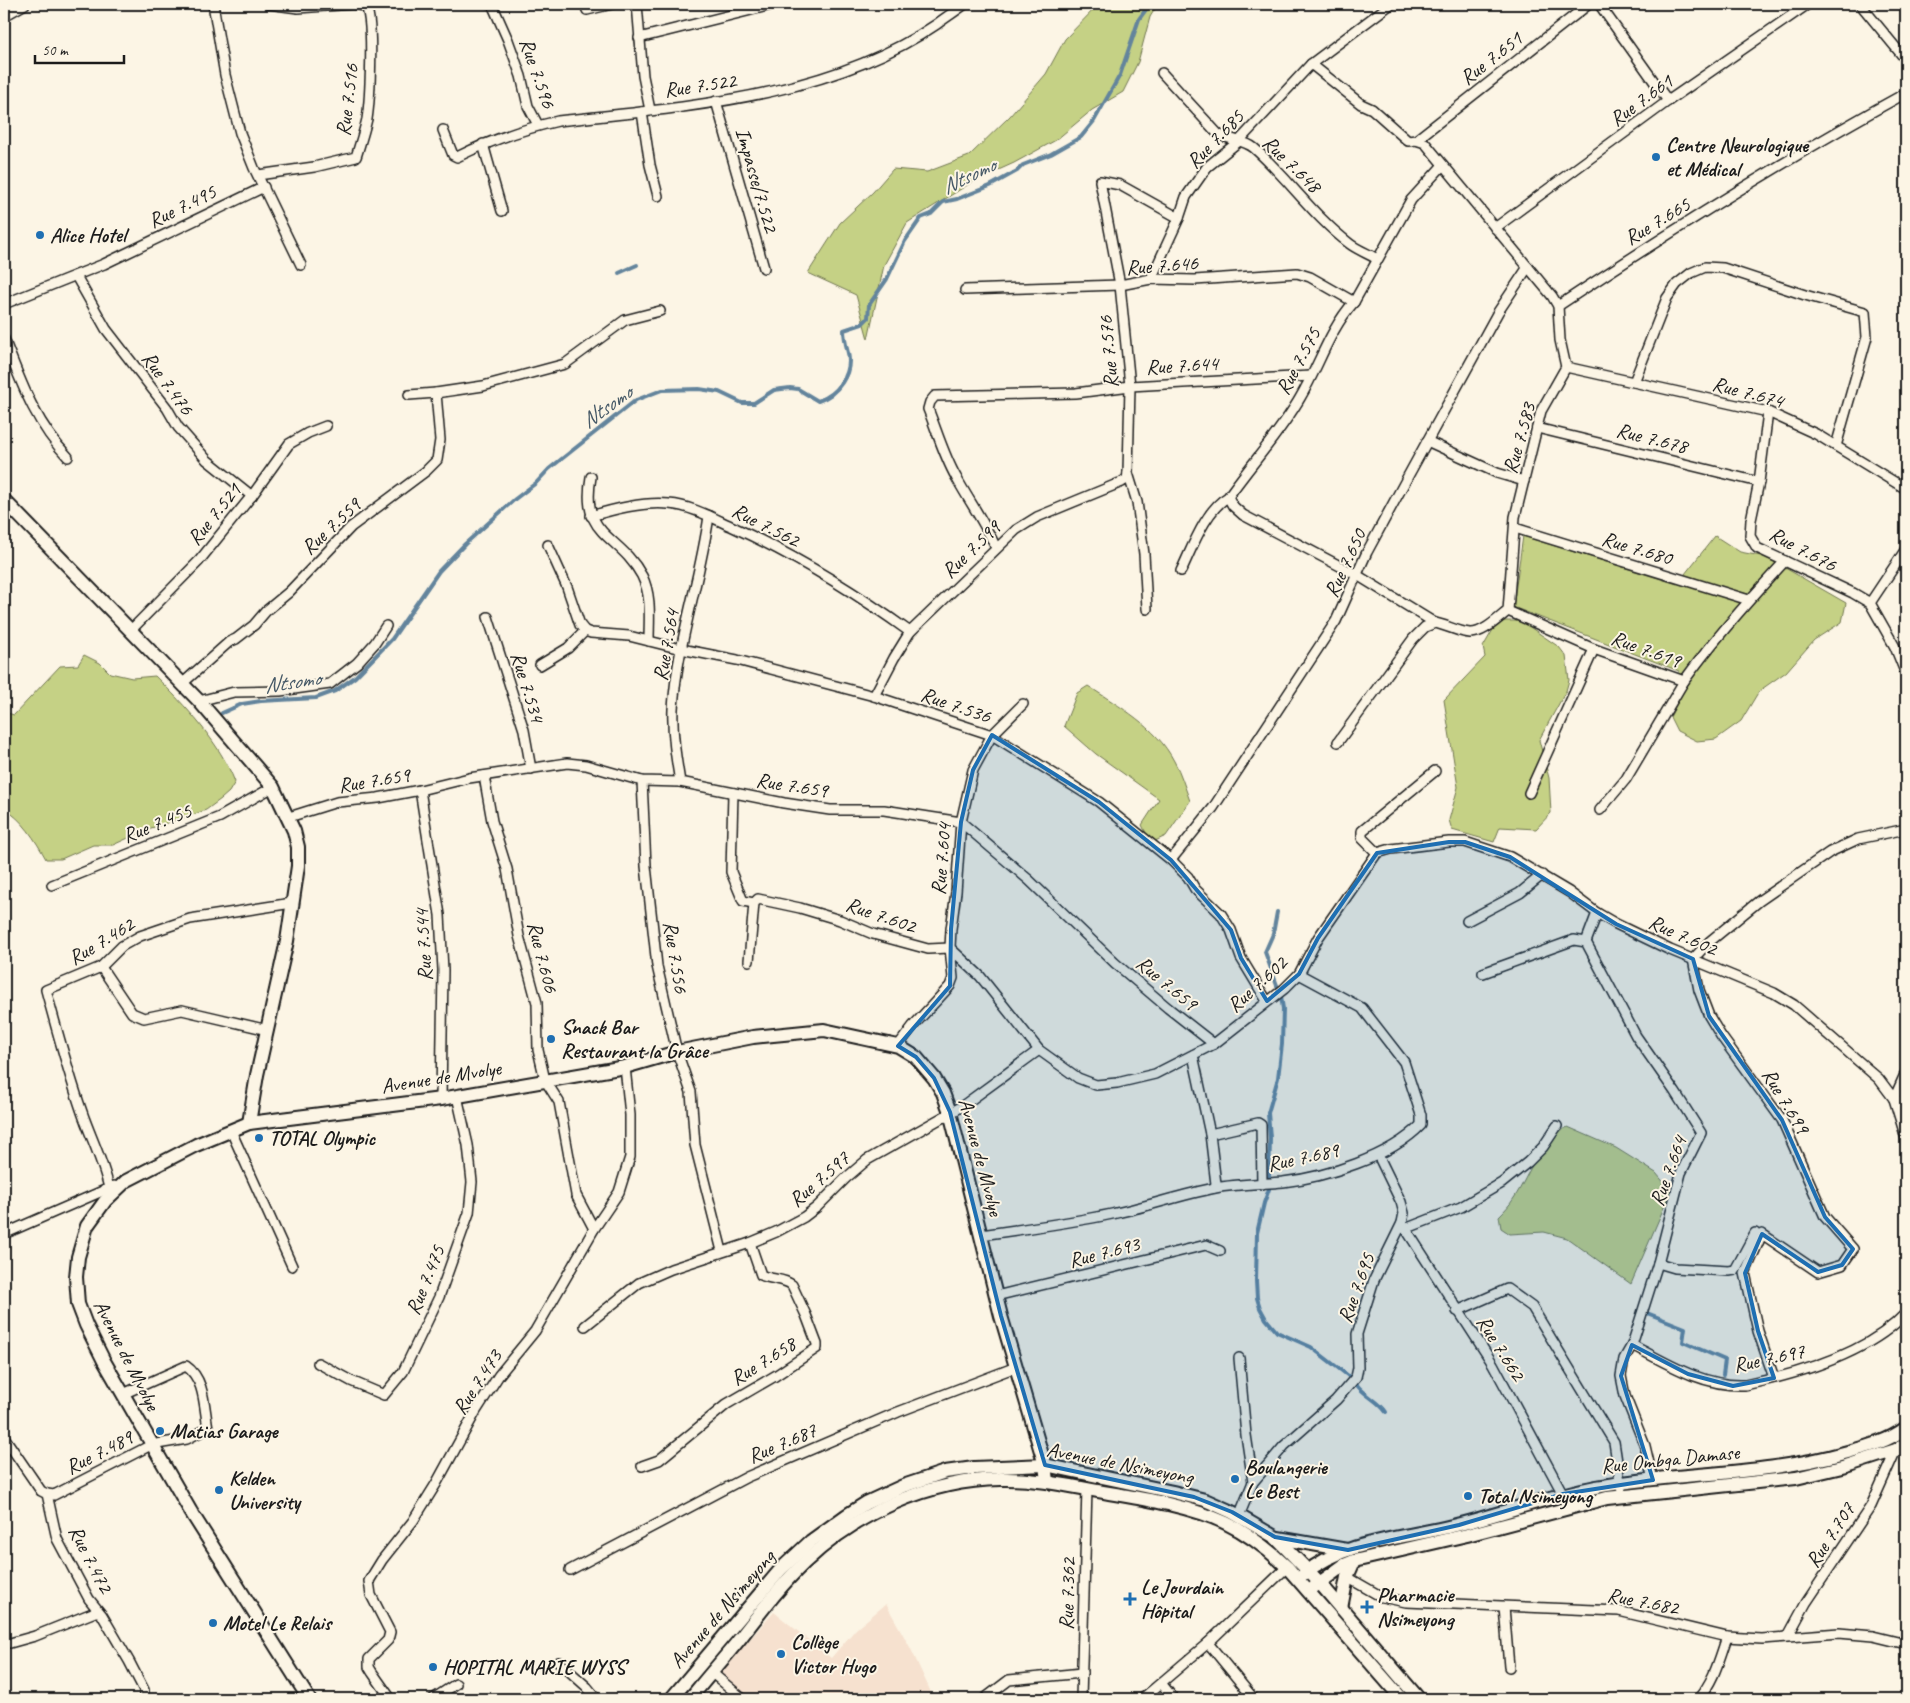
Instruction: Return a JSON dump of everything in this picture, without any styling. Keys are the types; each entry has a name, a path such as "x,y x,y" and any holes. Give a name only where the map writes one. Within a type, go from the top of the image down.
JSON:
{"main road":[{"path":"6,508 183,683 272,787 294,831 298,848 298,866 287,941 256,1084 250,1123"},
{"name":"Avenue de Mvolye","path":"309,1699 218,1557 151,1444 86,1326 78,1304 76,1277 78,1256 87,1226 105,1201 126,1181 188,1149 250,1123 441,1099 625,1067 677,1052 753,1037 824,1030 898,1046 916,1057 934,1078 950,1112 996,1296 1044,1465 1046,1481"},
{"name":"Rue Ombga Damase","path":"1298,1580 1324,1559 1467,1535 1607,1498 1622,1490 1654,1480 1796,1464 1883,1443 1906,1428"},
{"name":"Rue Ombga Damase","path":"1308,1592 1344,1565 1351,1555 1563,1494 1796,1478 1846,1466 1901,1447"},
{"name":"Avenue de Nsimeyong","path":"671,1699 781,1569 811,1541 847,1514 903,1486 945,1472 974,1468 1044,1465 1194,1497 1239,1516 1275,1538 1320,1582 1419,1699"},
{"name":"Avenue de Nsimeyong","path":"690,1699 790,1576 836,1537 870,1515 905,1498 950,1484 1003,1478 1046,1481 1142,1498 1213,1517 1227,1523 1251,1537 1287,1567 1402,1699"},
{"path":"1275,1538 1351,1555 1341,1608"}],"street":[{"path":"4,16 25,4"},
{"path":"213,4 233,107 246,151 300,265"},
{"path":"268,4 298,8 354,4 370,5"},
{"name":"Rue 7.596","path":"492,4 521,76 528,106 538,125"},
{"path":"585,4 587,10 612,4"},
{"path":"637,4 650,165 658,196"},
{"path":"639,38 775,4"},
{"name":"Rue 7.522","path":"443,130 453,156 457,157 483,144 538,125 716,101 792,86 873,60 918,37 965,4"},
{"name":"Rue 7.685","path":"1151,279 1179,218 1186,198 1207,167 1238,142 1311,64 1391,4"},
{"name":"Rue 7.651","path":"1416,140 1589,4"},
{"path":"1599,4 1668,101"},
{"name":"Rue 7.661","path":"1495,228 1668,101 1808,4"},
{"path":"1860,4 1906,60"},
{"name":"Rue 7.516","path":"258,175 314,167 356,157 367,119 370,29 368,11 370,5"},
{"path":"1311,64 1360,104 1372,109 1408,142 1416,140 1425,143 1552,296 1558,306 1560,340 1566,367"},
{"name":"Rue 7.648","path":"1162,73 1218,134 1252,146 1302,196 1330,228 1352,245 1377,259"},
{"name":"Rue 7.665","path":"1558,306 1630,258 1803,150 1906,93"},
{"name":"Impasse/7.522","path":"716,101 764,268"},
{"path":"483,144 502,211"},
{"name":"Rue 7.575","path":"1181,571 1208,517 1220,501 1228,497 1300,398 1344,314 1354,302 1410,200 1443,165"},
{"name":"Rue 7.576","path":"1148,609 1144,554 1137,502 1128,473 1130,386 1120,285 1100,181 1120,185 1179,218"},
{"name":"Rue 7.495","path":"4,304 76,276 264,187"},
{"name":"Rue 7.650","path":"1171,860 1213,808 1344,606 1367,552 1427,441 1498,312 1528,267"},
{"path":"1634,382 1667,298 1677,284 1691,273 1705,267 1722,268 1865,312 1867,337 1836,446"},
{"name":"Rue 7.646","path":"965,290 1120,285 1151,279 1195,280 1297,273 1310,277 1354,302"},
{"name":"Rue 7.476","path":"76,276 106,329 167,408 188,439 207,460 252,496"},
{"path":"409,395 483,386 565,364 625,320 660,312"},
{"path":"4,339 38,418 54,443 68,457"},
{"name":"Rue 7.674","path":"1566,367 1768,412 1816,434 1906,489"},
{"name":"Rue 7.583","path":"1508,611 1514,528 1524,481 1541,411 1566,367"},
{"name":"Rue 7.644","path":"996,548 985,524 955,475 928,409 930,402 935,396 1076,392 1130,386 1311,376"},
{"name":"Rue 7.559","path":"183,683 229,642 254,625 352,527 426,471 436,460 440,440 436,393"},
{"name":"Rue 7.676","path":"1768,412 1750,536 1757,548 1853,593 1870,603"},
{"name":"Rue 7.521","path":"131,630 199,561 252,496 289,444 308,433 326,426"},
{"name":"Rue 7.678","path":"1537,428 1759,482"},
{"path":"1427,441 1497,473 1524,481"},
{"name":"Rue 7.599","path":"874,696 910,632 1016,530 1037,517 1122,482 1127,479 1128,473"},
{"path":"591,477 588,494 590,516 642,576 649,593 649,640"},
{"path":"1228,497 1233,506 1244,515 1357,575 1435,623 1471,634 1480,631 1508,611"},
{"name":"Rue 7.562","path":"590,516 618,507 669,504 696,511 757,539 832,580 878,608 910,632"},
{"name":"Rue 7.564","path":"680,782 674,750 673,710 681,649 705,546 709,516"},
{"name":"Rue 7.680","path":"1514,528 1749,600"},
{"path":"540,665 568,648 585,631 580,625 567,586 548,545"},
{"path":"1906,549 1870,603 1895,647 1906,674"},
{"name":"Rue 7.619","path":"1508,611 1594,649 1684,682 1707,648 1785,561"},
{"name":"Rue 7.534","path":"488,617 524,730 531,769"},
{"path":"1338,742 1413,639 1425,627 1435,623"},
{"path":"199,701 234,692 280,691 330,684 357,663 375,643 386,626"},
{"name":"Rue 7.536","path":"585,631 629,636 737,660 874,696 992,735 1099,802 1171,860 1188,877 1195,889 1221,914 1231,930 1240,958 1267,1001"},
{"path":"1528,794 1594,649"},
{"path":"1600,810 1626,779 1684,682"},
{"name":"Rue 7.604","path":"898,1046 912,1026 950,986 953,978 950,948 961,822 973,770 992,735 1023,704"},
{"name":"Rue 7.659","path":"288,817 337,802 420,790 469,778 566,764 586,765 642,782 680,782 784,803 830,810 884,810 961,822 1029,880 1115,962 1168,1008 1214,1044"},
{"path":"1377,853 1362,838 1362,831 1435,770"},
{"name":"Rue 7.606","path":"484,776 492,821 506,869 519,936 537,1003 538,1050 546,1080 559,1102 576,1195 594,1229"},
{"name":"Rue 7.556","path":"642,782 646,866 657,966 677,1052 691,1092 695,1145 722,1251"},
{"name":"Rue 7.455","path":"52,885 220,817 272,787"},
{"name":"Rue 7.544","path":"420,790 440,915 443,970 441,1099"},
{"path":"733,793 731,872 743,901 754,903 749,961"},
{"path":"1694,959 1709,942 1759,901 1830,852 1858,840 1906,829"},
{"name":"Rue 7.602","path":"754,903 758,899 800,908 840,920 872,934 928,949 950,948 980,976 1039,1050 1078,1078 1096,1085 1117,1083 1155,1074 1193,1055 1214,1044 1284,989 1299,974 1318,938 1377,853 1427,844 1465,842 1510,856 1569,892 1597,913 1643,937 1774,993 1794,1005 1878,1079 1894,1099"},
{"path":"1467,921 1520,893 1542,875"},
{"name":"Rue 7.462","path":"109,1188 105,1168 86,1125 69,1076 46,990 101,967 122,946 140,936 190,919 292,903"},
{"path":"1483,973 1574,940 1586,942 1597,913"},
{"name":"Rue 7.664","path":"1586,942 1636,1036 1701,1133 1682,1173 1658,1263 1632,1344 1624,1359 1621,1376 1625,1396 1645,1446 1654,1480"},
{"name":"Rue 7.699","path":"1694,959 1699,990 1709,1016 1721,1036 1782,1120 1825,1217 1853,1249 1842,1265 1818,1272 1762,1234 1745,1273 1758,1331 1774,1378"},
{"path":"101,967 132,1013 139,1017 144,1018 182,1010 268,1030"},
{"name":"Rue 7.689","path":"981,1235 1112,1214 1214,1188 1285,1182 1322,1174 1378,1155 1414,1131 1421,1125 1421,1115 1404,1062 1362,1008 1299,974"},
{"name":"Rue 7.597","path":"585,1326 639,1283 671,1269 750,1243 804,1218 867,1160 961,1106 1039,1050"},
{"path":"1193,1055 1210,1134 1216,1184 1214,1188"},
{"name":"Rue 7.473","path":"391,1699 369,1667 369,1659 388,1640 390,1632 371,1594 370,1581 382,1560 413,1521 432,1492 458,1448 476,1411 499,1375 534,1331 594,1229 619,1192 630,1157 630,1114 625,1067"},
{"path":"1906,1072 1894,1099 1906,1138"},
{"name":"Rue 7.475","path":"318,1363 351,1381 384,1395 402,1372 438,1297 469,1213 472,1182 468,1145 457,1096"},
{"path":"1894,1099 1906,1103"},
{"path":"1210,1134 1258,1123 1261,1125 1262,1184"},
{"path":"1378,1155 1402,1202 1404,1226 1461,1207 1502,1183 1543,1147 1556,1126"},
{"path":"231,1131 292,1266"},
{"path":"4,1234 126,1181"},
{"name":"Rue 7.662","path":"1404,1226 1457,1312 1493,1364 1563,1494"},
{"name":"Rue 7.695","path":"1239,1516 1253,1482 1284,1446 1336,1400 1356,1377 1358,1368 1356,1334 1374,1280 1404,1226"},
{"path":"1658,1263 1675,1268 1735,1270 1755,1233"},
{"name":"Rue 7.658","path":"642,1466 659,1460 727,1404 775,1376 817,1348 806,1315 792,1285 789,1282 761,1275 750,1243"},
{"name":"Rue 7.693","path":"996,1296 1206,1245 1220,1250"},
{"path":"1457,1312 1507,1289 1532,1307 1614,1442 1622,1490"},
{"name":"Rue 7.697","path":"1632,1344 1688,1374 1733,1386 1744,1385 1811,1368 1872,1341 1886,1332 1906,1313"},
{"path":"1239,1358 1246,1435 1253,1482"},
{"name":"Rue 7.489","path":"47,1494 54,1495 151,1444 186,1439 208,1428 200,1382 194,1371 186,1366 123,1394"},
{"name":"Rue 7.687","path":"570,1570 747,1477 898,1412 1016,1367"},
{"name":"Rue 7.472","path":"4,1437 42,1491 47,1494 57,1539 89,1599 102,1615 129,1661 144,1690 144,1699"},
{"name":"Rue 7.707","path":"1788,1636 1806,1603 1870,1506 1901,1447"},
{"name":"Rue 7.362","path":"1081,1699 1088,1489"},
{"path":"1142,1699 1208,1643 1287,1567"},
{"name":"Rue 7.682","path":"1347,1577 1382,1597 1406,1602 1619,1611 1727,1638 1762,1639 1839,1632 1873,1636 1906,1644"},
{"path":"1504,1607 1509,1667"},
{"path":"10,1642 35,1636 98,1612"},
{"path":"1698,1699 1709,1686 1727,1638"},
{"path":"1208,1643 1254,1699"},
{"path":"559,1662 596,1699"},
{"path":"711,1672 743,1699"},
{"path":"984,1699 1009,1680 1082,1673"},
{"path":"1161,1683 1174,1699"},
{"path":"433,1699 456,1684"}],"highlighted area":[{"path":"992,735 1099,802 1171,860 1231,930 1241,958 1267,1001 1299,974 1318,938 1377,853 1449,842 1465,842 1510,857 1616,924 1693,959 1709,1016 1782,1120 1825,1217 1853,1249 1842,1265 1818,1272 1762,1234 1745,1273 1758,1331 1774,1378 1733,1386 1688,1374 1632,1345 1621,1376 1653,1480 1563,1494 1459,1525 1348,1550 1275,1537 1232,1512 1194,1497 1045,1465 1001,1316 950,1112 934,1078 916,1057 898,1046 950,986 951,929 961,822 973,770"}],"shaded area":[{"name":"Collège Victor Hugo","path":"886,1604 911,1649 934,1699 749,1699 719,1674 774,1612 831,1658 856,1629"}],"green space":[{"path":"1099,4 1158,4 1150,17 1138,62 1123,92 1092,110 1056,140 1014,163 972,182 907,223 884,265 868,339 856,295 808,273 840,223 873,192 893,169 927,172 969,156 1010,116 1046,74 1065,39"},
{"path":"1523,536 1677,584 1715,536 1740,552 1766,557 1846,603 1842,622 1814,640 1786,672 1759,691 1741,721 1716,739 1697,741 1677,731 1670,717 1680,698 1679,671 1513,607"},
{"path":"1501,621 1521,621 1559,647 1566,656 1569,680 1566,691 1539,740 1549,778 1551,813 1536,829 1500,827 1494,842 1452,830 1449,820 1458,787 1444,700 1485,657 1483,647 1494,628"},
{"path":"84,655 100,663 110,673 132,678 155,676 201,725 220,753 235,782 229,792 206,810 148,829 113,845 93,845 61,859 46,859 23,824 4,809 4,712 14,715 60,666 78,665"},
{"path":"1088,686 1147,727 1166,749 1176,766 1190,801 1166,836 1155,841 1146,833 1142,825 1159,799 1096,754 1064,726 1077,693"},
{"path":"1568,1127 1616,1148 1656,1173 1671,1191 1631,1284 1567,1238 1544,1232 1510,1234 1501,1228 1499,1216 1520,1189 1542,1148 1558,1132"}],"waterway":[{"name":"Ntsomo","path":"222,713 242,704 316,698 335,691 355,677 392,639 439,571 465,544 515,499 536,483 549,469 636,400 662,390 699,389 719,392 742,403 754,403 774,390 790,388 798,389 818,401 831,394 842,383 848,369 849,361 844,330 862,324 868,318 869,305 887,279 905,241 921,218 931,214 943,202 957,199 990,186 1017,171 1023,165 1051,154 1081,137 1094,121 1120,75 1139,19 1150,4"},
{"path":"619,273 637,265"},
{"path":"1277,912 1273,934 1265,952 1279,991"},
{"path":"1269,1182 1270,1138 1268,1113 1278,1078 1282,1044 1283,1009 1281,996"},
{"path":"1269,1189 1257,1233 1256,1281 1257,1298 1260,1308 1277,1332 1311,1347 1351,1378"},
{"path":"1647,1313 1685,1328 1683,1342 1725,1360 1723,1375"},
{"path":"1357,1385 1386,1412"}],"place":[{"name":"Centre Neurologique et Médical","path":"1656,157"},
{"name":"Alice Hotel","path":"40,235"},
{"name":"Snack Bar Restaurant la Grâce","path":"551,1039"},
{"name":"TOTAL Olympic","path":"259,1138"},
{"name":"Matias Garage","path":"160,1431"},
{"name":"Boulangerie Le Best","path":"1235,1479"},
{"name":"Kelden University","path":"219,1490"},
{"name":"Total Nsimeyong","path":"1468,1496"},
{"name":"Le Jourdain Hôpital","path":"1130,1599"},
{"name":"Pharmacie Nsimeyong","path":"1367,1607"},
{"name":"Motel Le Relais","path":"213,1623"},
{"name":"Collège Victor Hugo","path":"781,1654"},
{"name":"HOPITAL MARIE WYSS","path":"433,1667"}]}
